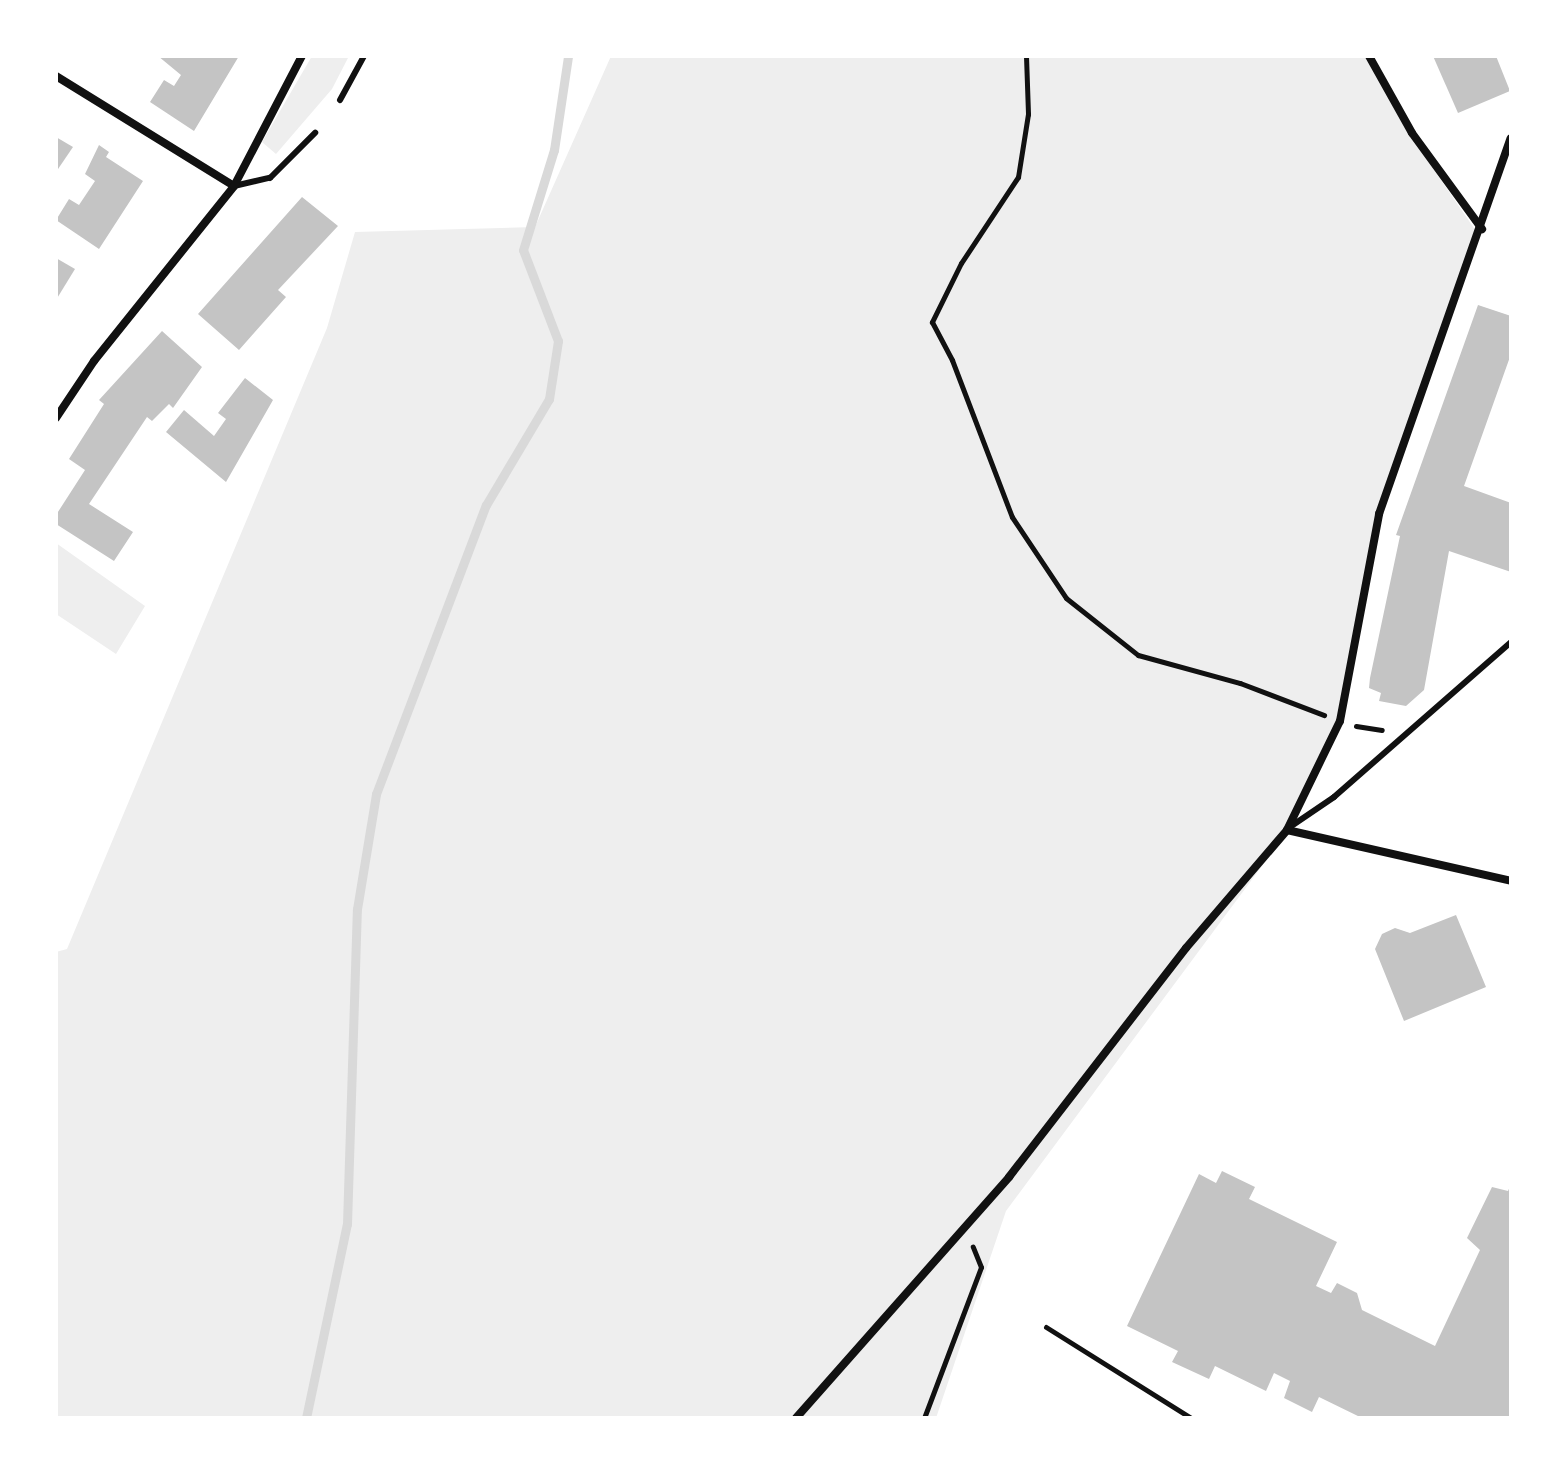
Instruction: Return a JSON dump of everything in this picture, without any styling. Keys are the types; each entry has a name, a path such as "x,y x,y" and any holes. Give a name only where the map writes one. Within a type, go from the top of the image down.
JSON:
{"street":[{"path":"56,418 94,361 234,186 302,56"},
{"path":"1369,56 1412,133 1482,229"},
{"path":"56,76 234,186"},
{"path":"796,1418 965,1228 1287,830 1340,721 1379,514 1482,229 1511,138"},
{"path":"1287,830 1511,881"}],"lane":[{"path":"340,100 364,56"},
{"path":"234,186 270,178 315,133"},
{"path":"1287,830 1406,734 1511,642"}],"path":[{"path":"1026,56 1028,114 1018,177 961,263 932,322 952,360 1012,517 1066,598 1138,655 1240,683 1340,721 1406,734"},
{"path":"924,1418 981,1267 965,1228"},
{"path":"1046,1327 1191,1418"}],"shaded area":[{"path":"312,56 349,56 332,89 276,154 262,142"},
{"path":"611,56 1367,56 1410,135 1478,234 1376,515 1336,723 1276,847 1006,1211 936,1418 56,1418 56,952 67,949 327,328 355,232 535,227"},
{"path":"56,543 145,606 116,654 56,614"}],"building":[{"path":"158,56 239,56 194,131 150,102 164,80 174,86 181,75"},
{"path":"1433,56 1496,56 1510,91 1458,113"},
{"path":"56,137 73,147 56,172"},
{"path":"99,145 109,152 106,157 143,181 99,249 56,220 69,199 79,205 95,181 85,174"},
{"path":"302,197 338,226 278,290 286,297 239,350 198,314"},
{"path":"56,258 75,269 56,300"},
{"path":"1478,305 1511,316 1511,354 1464,486 1511,503 1511,572 1449,551 1424,690 1406,706 1379,701 1381,693 1369,688 1370,678 1400,536 1396,535"},
{"path":"162,331 202,367 173,408 169,404 152,421 147,417 89,504 133,532 114,561 56,524 56,515 85,470 69,459 104,404 99,400"},
{"path":"245,378 273,400 226,482 166,432 184,410 214,436 226,419 218,413"},
{"path":"1456,915 1486,987 1404,1021 1375,949 1382,934 1395,928 1410,933"},
{"path":"1222,1171 1255,1187 1249,1199 1337,1242 1316,1286 1331,1293 1337,1283 1357,1293 1362,1310 1435,1346 1480,1250 1467,1238 1492,1187 1508,1191 1511,1184 1511,1418 1362,1418 1319,1397 1312,1412 1284,1398 1290,1381 1274,1373 1266,1391 1215,1366 1209,1379 1172,1362 1178,1351 1127,1326 1199,1174 1216,1183"}],"waterway":[{"path":"306,1418 347,1224 357,909 376,794 486,505 549,399 558,341 523,250 554,150 568,56"}]}
